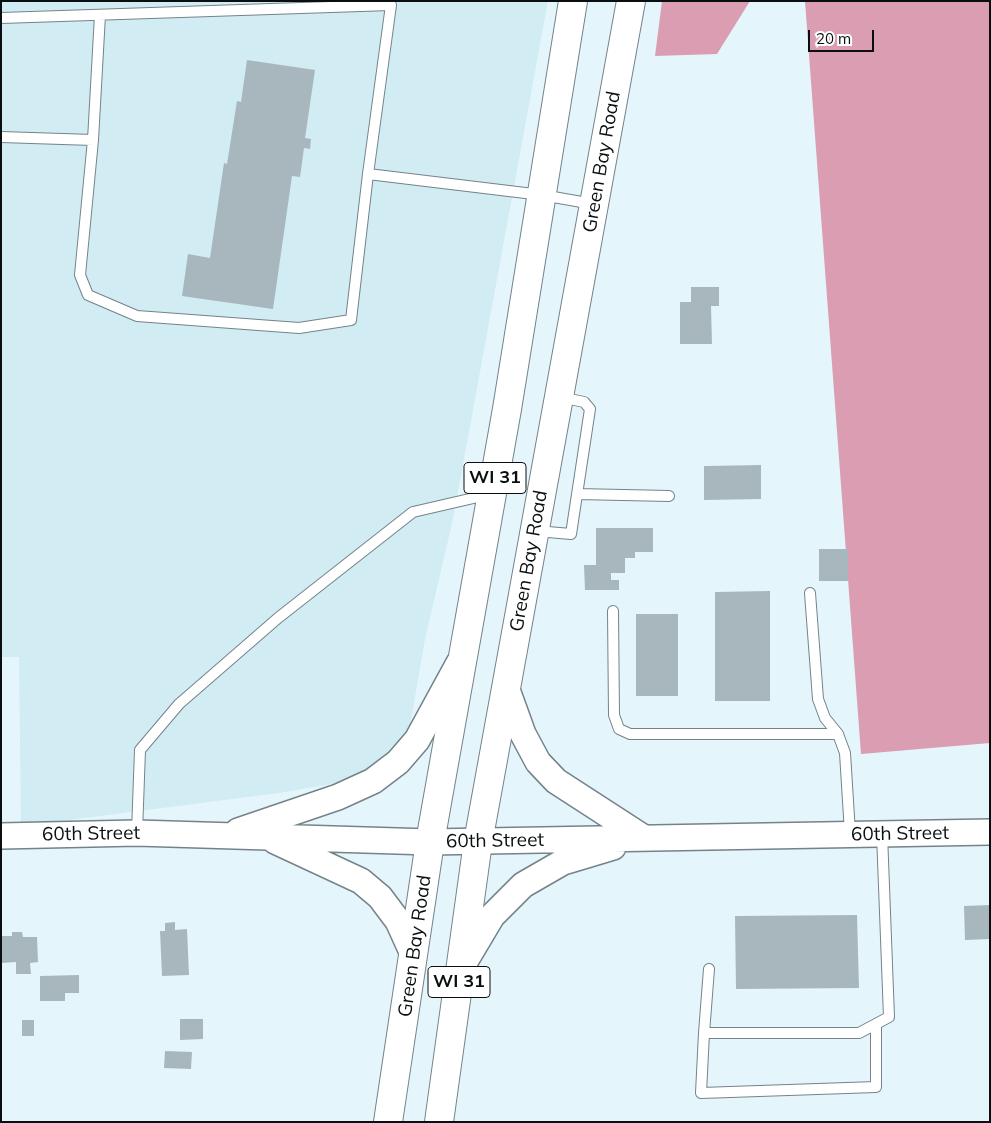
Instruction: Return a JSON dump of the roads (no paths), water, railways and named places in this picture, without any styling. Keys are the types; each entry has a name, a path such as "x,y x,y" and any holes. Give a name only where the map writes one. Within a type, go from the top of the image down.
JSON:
{"main road":[{"name":"Green Bay Road","path":"388,1122 430,842 492,494 573,1"},
{"name":"Green Bay Road","path":"439,1122 478,842 631,1"}],"street":[{"path":"224,836 338,797 373,781 398,762 417,740 462,659"},
{"path":"506,687 523,734 538,762 556,781 644,838"},
{"name":"60th Street","path":"1,836 137,833 478,842 990,832"},
{"path":"266,837 361,881 380,897 398,921 413,954"},
{"path":"461,969 492,916 523,885 563,862 644,838"}],"lane":[{"path":"1,18 299,5 391,5 368,174 351,320 299,328 137,316 88,295 80,275 93,140 100,15"},
{"path":"1,137 93,140"},
{"path":"368,174 542,195 594,204"},
{"path":"534,531 571,534 590,409 584,402 559,397"},
{"path":"137,833 140,750 179,704 278,618 412,512 492,494"},
{"path":"577,494 669,496"},
{"path":"810,593 818,699 825,718 838,734 845,753 850,834"},
{"path":"613,611 614,715 618,729 630,734 838,734"},
{"path":"704,1034 859,1032 889,1017 882,834"},
{"path":"709,969 701,1093 876,1087 876,1024"}]}
